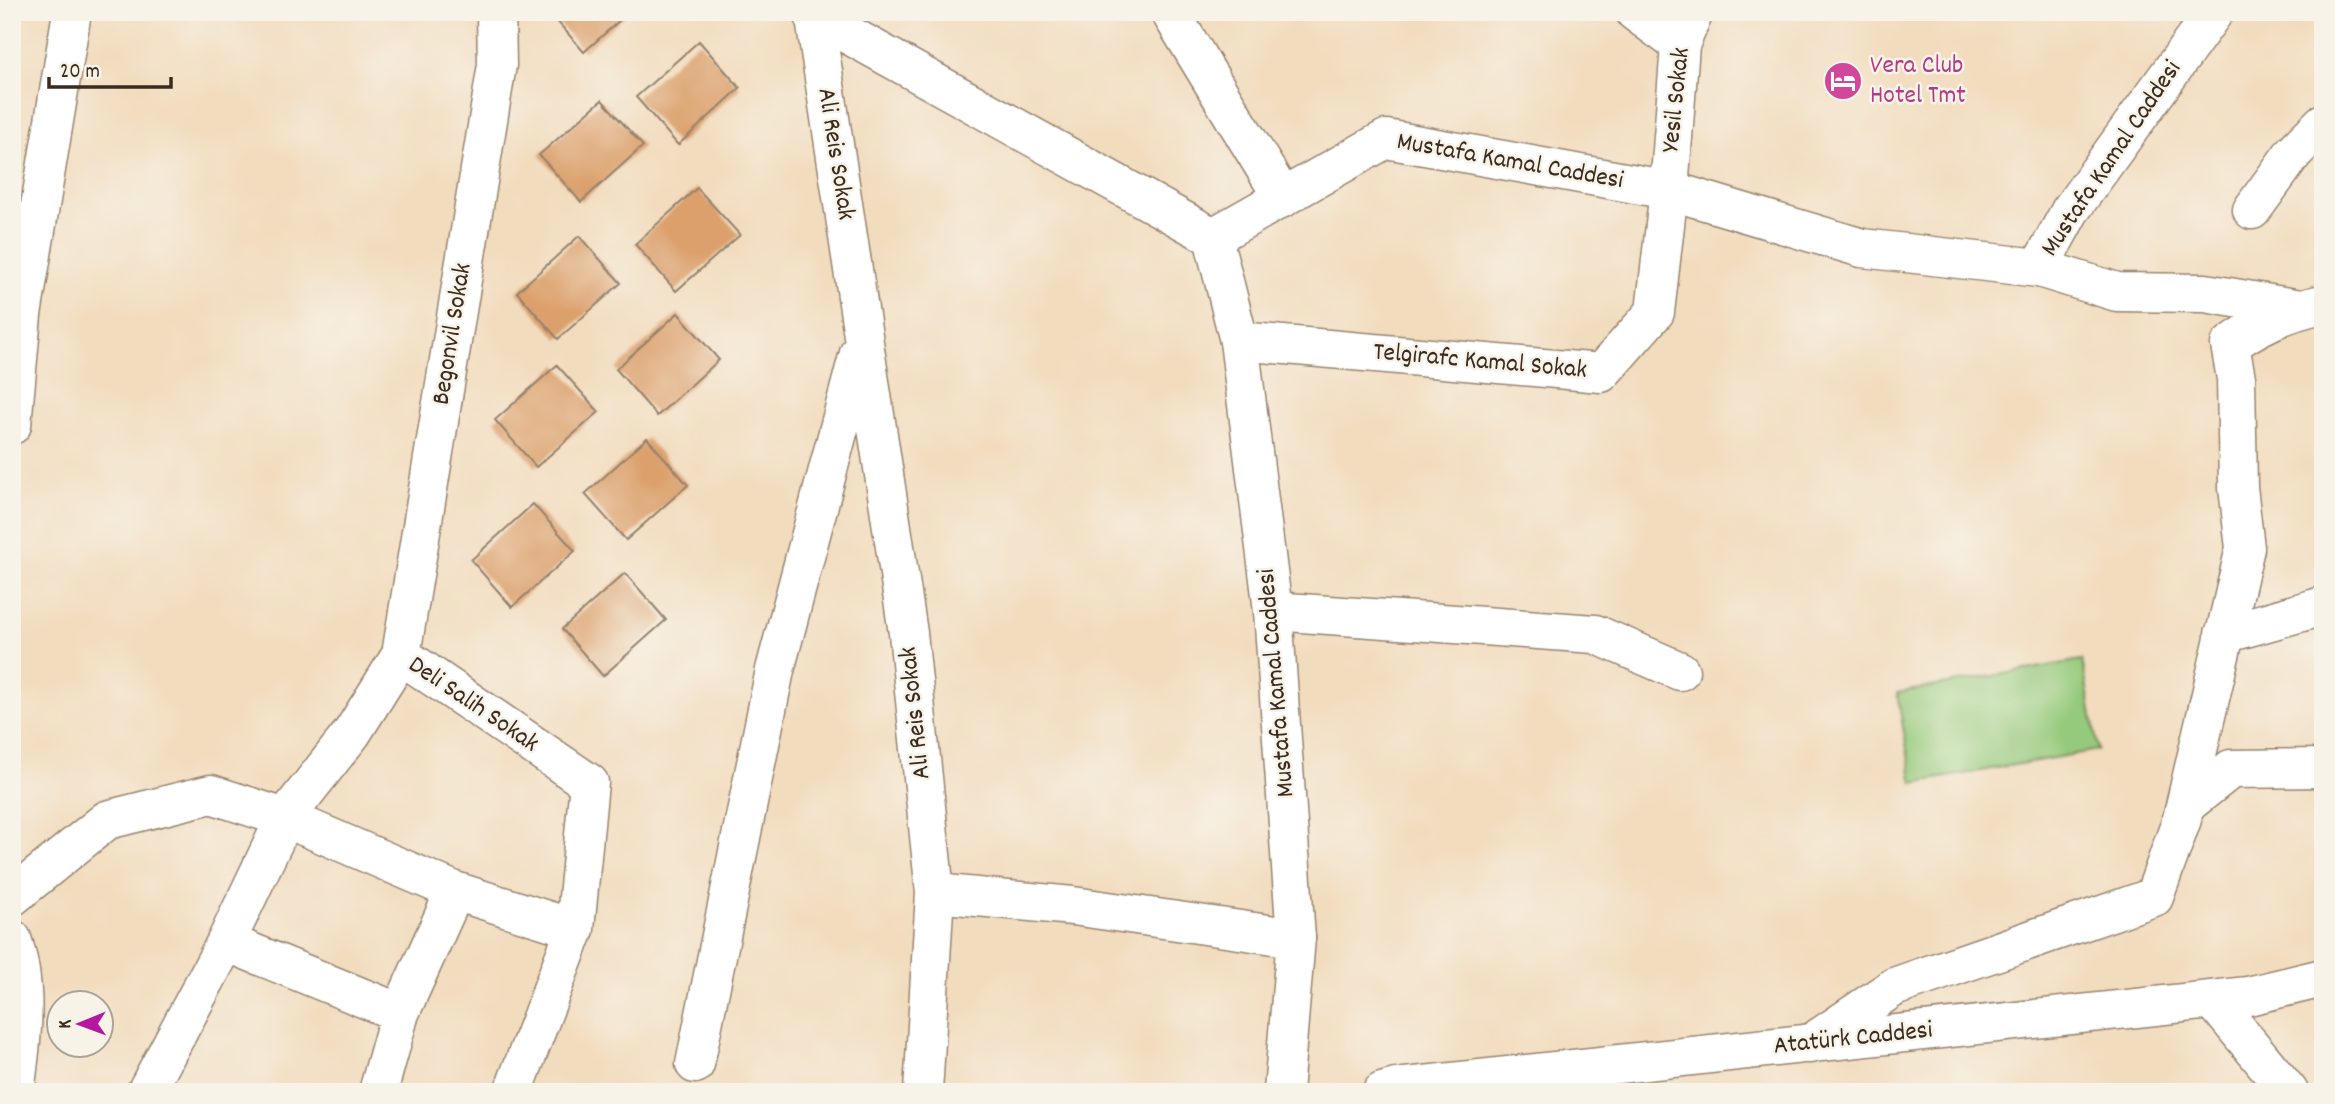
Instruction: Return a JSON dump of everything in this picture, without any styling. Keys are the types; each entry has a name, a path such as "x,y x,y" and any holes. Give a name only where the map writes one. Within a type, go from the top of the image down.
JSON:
{"street":[{"path":"12,425 17,315 72,12"},
{"name":"Begonvil Sokak","path":"401,655 497,65 496,12"},
{"path":"1170,12 1283,198"},
{"path":"1635,12 1687,29"},
{"path":"815,14 1213,237"},
{"name":"Ali Reis Sokak","path":"815,14 908,633 935,892 923,1092"},
{"name":"Mustafa Kamal Caddesi","path":"1283,1092 1296,938 1273,611 1239,341 1213,237 1386,139 1669,190 1862,248 2039,268 2070,211 2205,16"},
{"name":"Yesil Sokak","path":"1669,190 1687,29"},
{"path":"2252,210 2294,152 2323,123"},
{"name":"Telgirafc Kamal Sokak","path":"1239,341 1601,373 1655,312 1669,190"},
{"path":"2039,268 2117,292 2205,293 2312,307"},
{"path":"1810,1044 1894,987 2154,897 2186,805 2245,548 2238,487 2236,378 2230,345 2254,327 2312,307"},
{"name":"Ali Reis Sokak","path":"695,1063 775,670 863,338"},
{"path":"2224,634 2323,606"},
{"path":"1273,611 1595,634 1680,671"},
{"name":"Deli Salih Sokak","path":"146,1092 226,942 285,818 352,733 401,655 589,783 575,929 513,1092"},
{"path":"2186,805 2231,769 2323,768"},
{"path":"12,897 107,820 211,794 285,818 455,891 575,929"},
{"path":"378,1092 400,1013 455,891"},
{"path":"935,892 1073,906 1296,938"},
{"path":"12,939 18,954 23,1031 15,1092"},
{"path":"226,942 400,1013"},
{"name":"Atatürk Caddesi","path":"1382,1092 1410,1086 2248,996 2323,978"},
{"path":"2213,1000 2289,1092"}],"green space":[{"path":"2082,660 2098,750 1913,783 1897,693"}],"building":[{"path":"549,12 629,12 584,52"},
{"path":"699,41 740,88 678,145 636,97"},
{"path":"602,100 643,146 581,202 539,155"},
{"path":"697,188 740,235 676,291 635,244"},
{"path":"579,236 621,283 558,339 517,292"},
{"path":"678,313 719,360 657,416 616,369"},
{"path":"557,365 599,412 536,467 495,420"},
{"path":"647,438 688,485 626,540 585,494"},
{"path":"533,504 575,551 512,607 471,560"},
{"path":"625,573 666,620 603,676 562,629"}],"place":[{"name":"Vera Club Hotel Tmt","path":"1843,81"}]}
